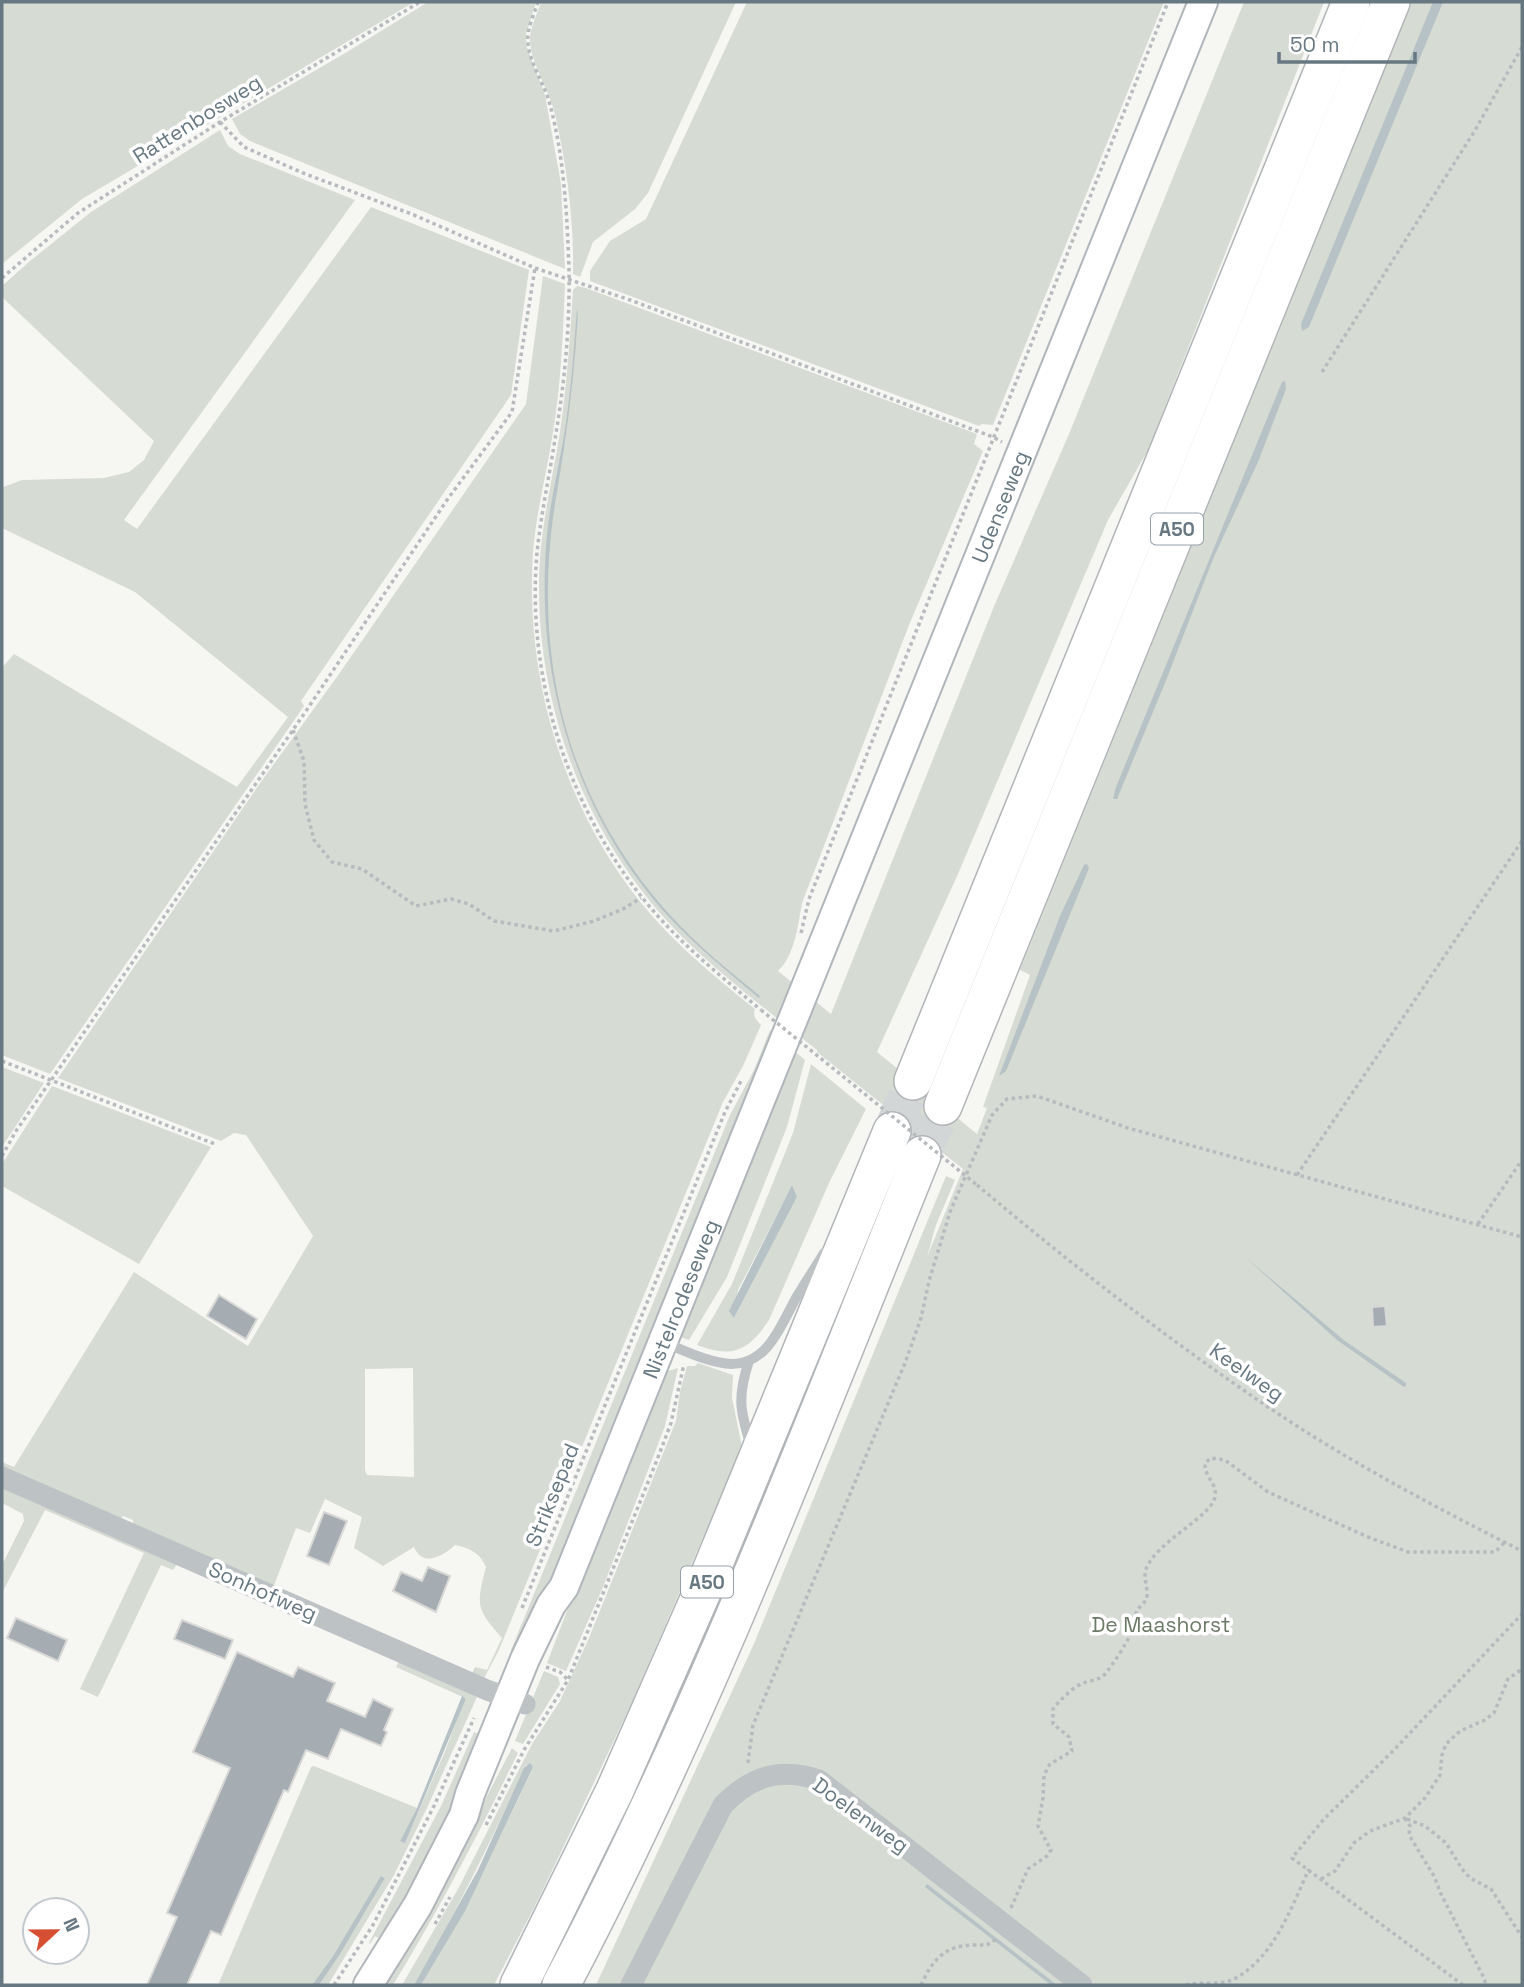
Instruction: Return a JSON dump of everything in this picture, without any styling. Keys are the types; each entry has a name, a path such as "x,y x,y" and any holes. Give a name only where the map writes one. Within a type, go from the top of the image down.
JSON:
{"highway":[{"name":"A50","path":"913,1081 1351,2"},
{"name":"A50","path":"943,1106 1391,2"},
{"name":"A50","path":"519,1985 615,1790 701,1595 892,1131"},
{"name":"A50","path":"561,1985 613,1898 711,1672 922,1155"}],"street":[{"name":"Udenseweg","path":"784,1014 1203,2"},
{"name":"Nistelrodeseweg","path":"368,1985 418,1905 464,1815 480,1797 507,1697 562,1611 564,1587 676,1347 784,1014"},
{"name":"Sonhofweg","path":"2,1477 507,1697"},
{"name":"Doelenweg","path":"631,1985 723,1805 745,1786 760,1778 778,1774 801,1774 819,1780 1082,1985"}],"lane":[{"path":"840,1227 876,1170"},
{"path":"676,1347 723,1363 749,1361 772,1343 797,1296 833,1239"},
{"path":"749,1361 740,1398 744,1423 756,1462"}],"path":[{"name":"Rattenbosweg","path":"2,278 78,213 220,122 420,2"},
{"name":"Keelweg","path":"538,2 528,34 528,46 549,100 567,204 569,279 564,372 537,552 539,650 552,717 575,783 607,845 642,897 695,954 1131,1308 1279,1414 1396,1484 1522,1551"},
{"name":"Udenseweg","path":"801,936 809,899 1168,2"},
{"path":"1322,372 1474,132 1522,47"},
{"path":"220,122 244,147 472,239 536,268 630,300 993,436"},
{"path":"2,1156 447,500 512,412 536,268"},
{"path":"293,730 304,761 305,804 314,839 332,862 362,869 416,906 451,899 469,904 495,921 554,931 594,921 623,909 642,897"},
{"path":"1297,1175 1522,841"},
{"path":"766,1028 784,1014"},
{"path":"2,1061 215,1144"},
{"name":"Striksepad","path":"518,1617 725,1112 744,1075"},
{"path":"745,1786 753,1725 905,1363 921,1318 950,1212 992,1115 1007,1099 1037,1096 1128,1129 1214,1150 1522,1237"},
{"path":"1478,1224 1522,1160"},
{"path":"524,1750 568,1680 657,1460 670,1423 680,1374 676,1347"},
{"path":"921,1985 932,1964 951,1947 989,1945 1000,1936 1028,1869 1051,1850 1038,1826 1044,1774 1050,1765 1072,1751 1069,1737 1053,1724 1053,1709 1081,1684 1098,1679 1106,1673 1124,1647 1133,1632 1137,1610 1146,1603 1146,1569 1158,1550 1186,1529 1216,1496 1204,1472 1205,1463 1211,1458 1225,1460 1268,1492 1408,1552 1495,1552 1505,1542"},
{"path":"1463,1985 1292,1858 1303,1842 1522,1614"},
{"path":"1321,1879 1335,1871 1353,1843 1370,1831 1405,1818 1433,1787 1440,1774 1446,1744 1460,1731 1494,1713 1508,1679 1522,1669"},
{"path":"334,1985 379,1913 434,1806 507,1697"},
{"path":"1405,1818 1425,1826 1446,1843 1462,1870 1470,1878 1491,1889 1522,1937"},
{"path":"1405,1818 1410,1826 1409,1835 1434,1876 1486,1985"},
{"path":"1186,1985 1232,1980 1258,1961 1279,1932 1309,1869"}],"green space":[{"path":"2,2 414,2 82,199 2,264"},
{"path":"428,2 536,2 526,34 526,45 545,95 561,184 565,269 250,141 240,134 232,119"},
{"path":"541,2 736,2 648,193 635,209 593,242 580,277 573,274 571,214 559,134 552,105 534,61 530,43 532,27"},
{"path":"747,2 1164,2 993,425 979,426 590,281 590,271 610,241 646,219"},
{"name":"De Maashorst","path":"1244,2 1324,2 1148,450 1108,520 958,874 877,1052 977,1134 987,1108 983,1107 1030,975 1020,970 1412,2 1522,2 1522,1985 596,1985 753,1646 946,1176 955,1180 936,1225 927,1257 963,1169 698,952 662,915 630,875 603,831 580,785 562,737 549,687 541,636 539,584 544,527 565,397 573,290 577,286 586,288 977,434 974,444 983,451 909,625 802,903 792,948 778,971 831,1014 995,604 1069,434"},
{"path":"220,130 228,146 240,154 355,200 124,520 137,529 371,207 529,270 511,395 301,701 304,706 50,1074 2,1055 2,668 14,654 237,787 288,717 135,592 2,528 3,487 22,480 104,478 129,472 144,460 154,441 2,297 2,286 91,212"},
{"path":"543,276 565,284 558,396 533,553 532,604 546,707 580,804 604,850 633,893 667,932 755,1009 754,1016 761,1025 723,1102 499,1650 483,1680 471,1675 475,1667 487,1670 502,1638 487,1620 480,1606 486,1567 481,1558 470,1550 455,1545 439,1556 428,1558 423,1557 414,1547 383,1566 354,1548 362,1517 325,1499 310,1533 296,1528 273,1588 133,1527 133,1520 123,1516 119,1521 2,1469 2,1462 14,1467 134,1272 248,1346 313,1236 246,1135 234,1133 221,1141 58,1078 258,786 526,404","holes":["413,1368 414,1477 367,1475 365,1369"]},
{"path":"770,1030 777,1036 522,1654 511,1650 730,1115 754,1070"},
{"path":"792,1049 805,1060 787,1127 727,1277 689,1340 677,1336"},
{"path":"811,1064 866,1109 762,1330 739,1349 721,1351 697,1345 732,1284 793,1133","holes":["792,1186 797,1197 734,1318 738,1290"]},
{"path":"2,1067 44,1083 2,1147"},
{"path":"52,1086 211,1147 139,1264 2,1186 2,1164"},
{"path":"698,1363 733,1375 732,1398 742,1447 630,1707 538,1900 494,1985 421,1985 466,1905 507,1823 533,1767 526,1765 473,1876 414,1985 402,1985 458,1889 532,1744 560,1701 589,1638 676,1421 687,1366 695,1366"},
{"path":"678,1368 665,1426 603,1587 566,1671 547,1663 665,1372"},
{"path":"2,1484 179,1561 173,1570 161,1565 98,1697 80,1689 144,1553 45,1510 2,1593 2,1565 24,1521 23,1514 2,1503"},
{"path":"401,1658 477,1697 394,1875 328,1985 319,1985 385,1878 382,1876 312,1985 218,1985 311,1767 417,1808 400,1841 405,1842 465,1698 396,1667"},
{"path":"544,1671 558,1677 560,1684 523,1744 515,1741"},
{"path":"474,1732 487,1737 408,1900 378,1938 375,1936 370,1944 441,1806"},
{"path":"512,1748 518,1753 442,1900 393,1985 380,1985 451,1865"}],"shaded area":[{"path":"1433,2 1443,2 1309,327 1302,331 1301,324"},
{"path":"577,309 571,398 550,545 548,602 552,659 562,714 579,767 602,819 633,868 680,926 760,996 759,998 679,928 636,877 608,833 585,787 568,739 555,689 547,638 545,587 547,535 567,415"},
{"path":"1285,381 1286,389 1258,462 1213,559 1117,799 1113,799 1282,382"},
{"path":"1087,864 1089,868 1006,1071 999,1076 1060,916 1084,865"},
{"path":"792,1185 797,1197 734,1318 729,1311"},
{"path":"1245,1257 1345,1341 1406,1383 1406,1386 1337,1340"},
{"path":"462,1696 465,1701 405,1843 400,1841 417,1808"},
{"path":"530,1763 533,1767 465,1911 421,1985 414,1985 478,1870 524,1768"},
{"path":"381,1876 385,1878 339,1956 319,1985 312,1985 333,1956"},
{"path":"927,1884 1057,1985 1051,1985 925,1887"}],"building":[{"path":"219,1295 257,1319 246,1339 207,1316"},
{"path":"1385,1306 1387,1326 1373,1327 1372,1307"},
{"path":"324,1512 347,1521 329,1565 307,1556"},
{"path":"428,1567 450,1576 436,1612 393,1591 401,1572 422,1581"},
{"path":"16,1618 67,1640 58,1661 7,1638"},
{"path":"182,1620 233,1640 225,1659 174,1639"},
{"path":"237,1652 293,1677 298,1667 335,1683 327,1701 365,1717 373,1699 393,1709 384,1730 387,1732 381,1746 341,1729 328,1759 306,1750 288,1792 284,1790 221,1935 211,1931 187,1985 147,1985 177,1917 167,1913 230,1768 193,1752"}],"tunnel":[{"path":"892,1131 913,1081"},
{"path":"922,1155 943,1106"}]}
